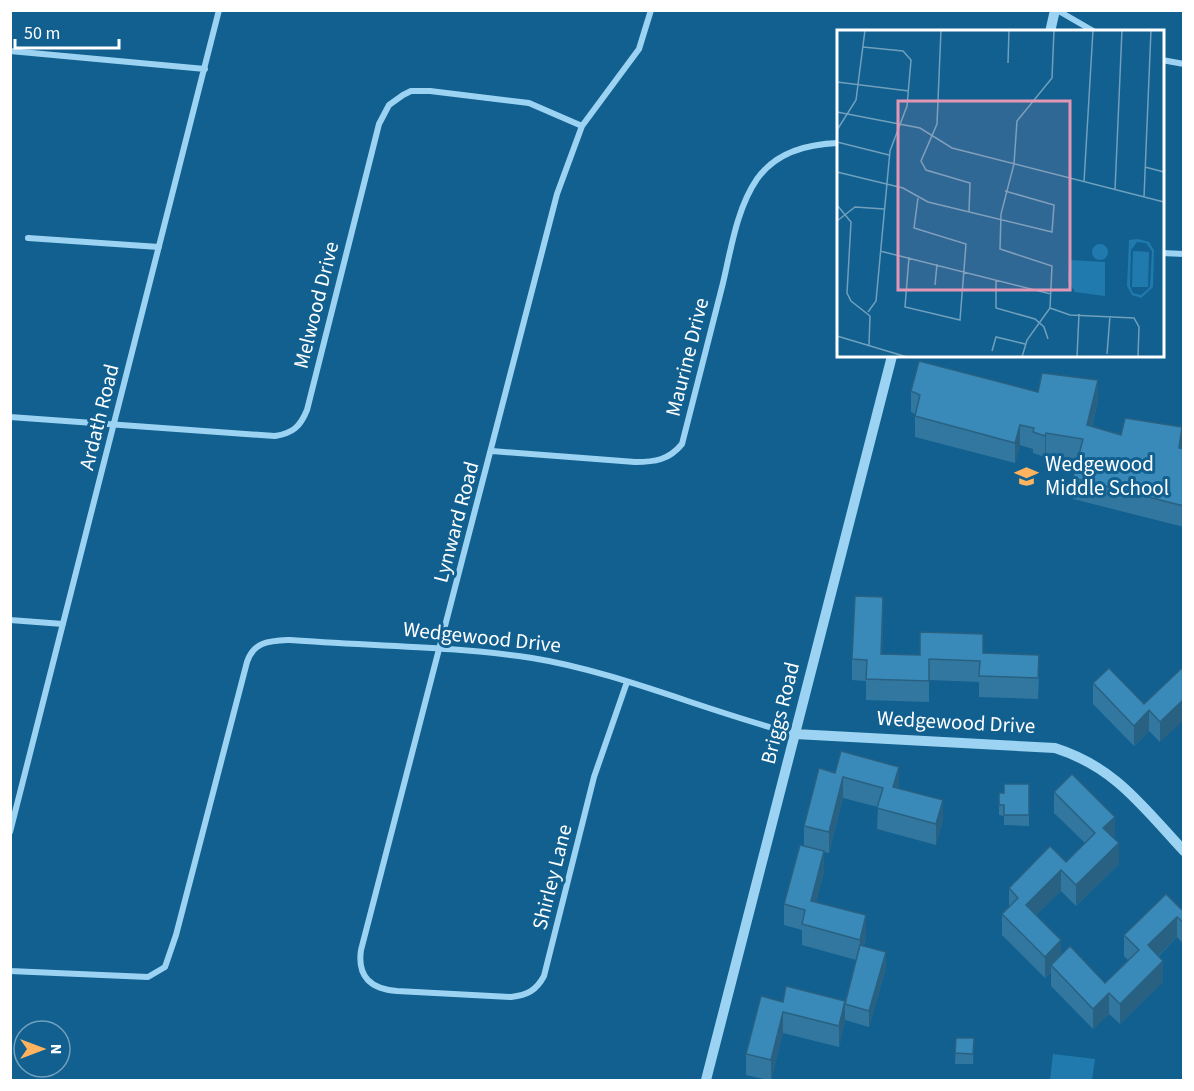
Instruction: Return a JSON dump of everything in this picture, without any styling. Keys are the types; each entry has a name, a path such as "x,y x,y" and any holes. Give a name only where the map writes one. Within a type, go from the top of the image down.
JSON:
{"street":[{"name":"Ardath Road","path":"10,832 219,10"},
{"name":"Lynward Road","path":"444,993 386,990 375,987 363,976 359,959 557,194 582,126 639,49 651,10"},
{"path":"1051,30 1056,10 1091,30"},
{"path":"10,51 205,69"},
{"path":"1164,60 1184,64"},
{"name":"Melwood Drive","path":"10,417 275,436 290,433 301,423 380,124 389,105 411,91 504,99 529,103 582,126"},
{"name":"Maurine Drive","path":"492,451 635,462 655,462 673,455 682,444 739,220 758,178 775,161 794,150 837,142"},
{"path":"28,238 159,247"},
{"path":"1164,253 1184,254"},
{"name":"Briggs Road","path":"706,1080 892,357"},
{"path":"10,620 63,624"},
{"name":"Wedgewood Drive","path":"10,971 148,977 165,967 176,935 246,662 257,645 266,641 290,640 532,658 607,675 737,719 795,734 1054,747 1081,757 1116,779 1136,797 1184,851"},
{"name":"Shirley Lane","path":"444,993 517,996 530,993 540,983 605,740 627,682"}],"shaded area":[{"path":"1053,1054 1095,1059 1092,1080 1050,1080"}],"building":[{"path":"919,361 1038,392 1042,373 1098,380 1087,425 1121,435 1125,418 1182,427 1179,448 1184,449 1184,506 1073,478 1083,439 1046,433 1045,436 1033,432 1034,428 1020,425 1015,443 915,416 920,395 911,391"},
{"path":"855,596 883,597 881,654 920,655 920,632 983,634 983,653 1039,655 1038,678 979,676 980,661 929,659 929,681 866,679 867,660 852,659"},
{"path":"1184,666 1184,699 1160,722 1149,710 1134,726 1093,683 1109,668 1144,704"},
{"path":"841,751 899,767 893,787 943,800 936,824 877,808 883,788 843,777 829,832 804,826 819,768 835,773"},
{"path":"1072,774 1115,817 1103,828 1119,843 1076,885 1061,870 1026,905 1061,940 1045,957 1002,914 1018,898 1009,888 1050,846 1066,862 1095,833 1054,792"},
{"path":"1004,784 1029,784 1029,815 1004,815 1004,805 999,805 999,793 1004,793"},
{"path":"800,845 824,851 811,901 866,915 860,940 802,924 805,910 784,904"},
{"path":"1166,894 1181,909 1184,907 1184,923 1177,917 1148,945 1163,961 1120,1004 1109,993 1093,1009 1051,965 1070,946 1105,983 1139,950 1124,935"},
{"path":"860,945 886,952 869,1011 845,1004"},
{"path":"786,986 845,1001 839,1026 783,1012 771,1060 746,1054 761,996 783,1002"},
{"path":"956,1038 974,1038 973,1054 955,1053"}],"place":[{"name":"Wedgewood Middle School","path":"1027,476"}]}
